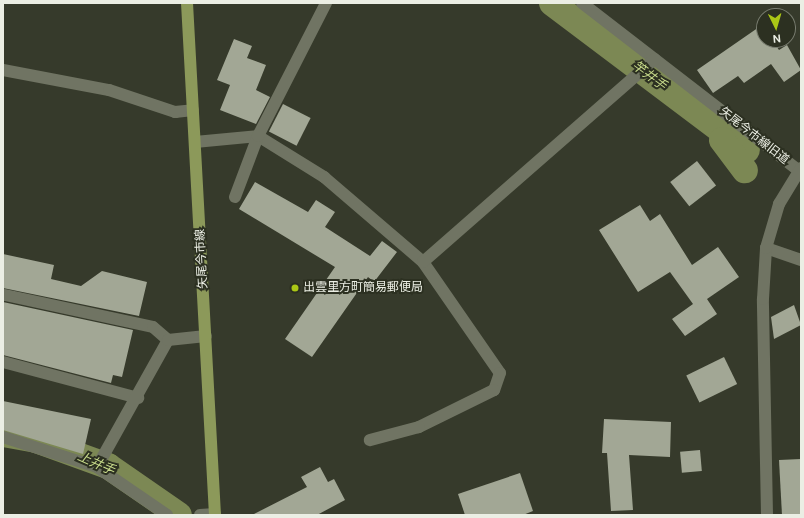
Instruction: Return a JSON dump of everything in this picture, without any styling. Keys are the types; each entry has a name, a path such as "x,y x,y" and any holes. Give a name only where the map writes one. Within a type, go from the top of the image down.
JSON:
{"main road":[{"name":"矢尾今市線","path":"187,3 215,514"}],"street":[{"path":"235,197 258,136 326,3"},
{"name":"矢尾今市線旧道","path":"582,3 800,170 779,204 766,248 762,299 767,515"},
{"path":"423,262 655,60"},
{"path":"3,70 109,90 175,112 193,110"},
{"path":"195,142 258,136 324,177 423,262 500,373 494,390 419,427 370,440"},
{"path":"766,248 801,260"},
{"path":"5,295 153,327 168,340 206,336"},
{"path":"97,467 138,398 168,340"},
{"path":"3,362 138,398"},
{"path":"3,437 97,467 167,515"},
{"path":"200,515 215,514"}],"building":[{"path":"756,29 756,48 778,48 779,50 782,48 789,48 801,70 784,82 771,64 744,83 738,76 713,93 697,70"},
{"path":"234,39 252,46 247,58 266,65 256,90 270,97 256,124 220,110 230,85 217,80"},
{"path":"283,104 311,118 297,146 269,132"},
{"path":"697,161 716,185 689,206 670,182"},
{"path":"255,182 308,212 316,200 335,212 325,227 370,256 382,241 397,252 374,282 368,277 312,357 285,339 335,267 239,209"},
{"path":"640,205 650,221 660,214 692,265 718,247 739,277 707,299 717,314 685,336 672,319 693,304 670,272 638,292 599,230"},
{"path":"3,254 54,265 51,279 81,286 102,271 147,282 139,316 3,288"},
{"path":"3,302 133,330 122,377 113,375 111,383 3,355"},
{"path":"794,305 801,325 774,339 771,317"},
{"path":"724,357 737,384 699,402 686,375"},
{"path":"3,401 91,419 83,454 3,430"},
{"path":"604,419 671,422 670,457 629,455 633,510 611,511 607,453 602,453"},
{"path":"700,450 702,471 682,473 680,452"},
{"path":"801,459 801,515 782,515 779,460"},
{"path":"320,467 328,482 334,479 345,500 317,515 252,515 307,487 301,477"},
{"path":"520,473 533,511 523,515 465,515 458,494"}],"waterway":[{"name":"竿井手","path":"552,3 747,150"},
{"path":"722,140 745,170"},
{"name":"上井手","path":"3,434 36,440 108,466 179,515"}],"place":[{"name":"出雲里方町簡易郵便局","path":"295,288"}]}
